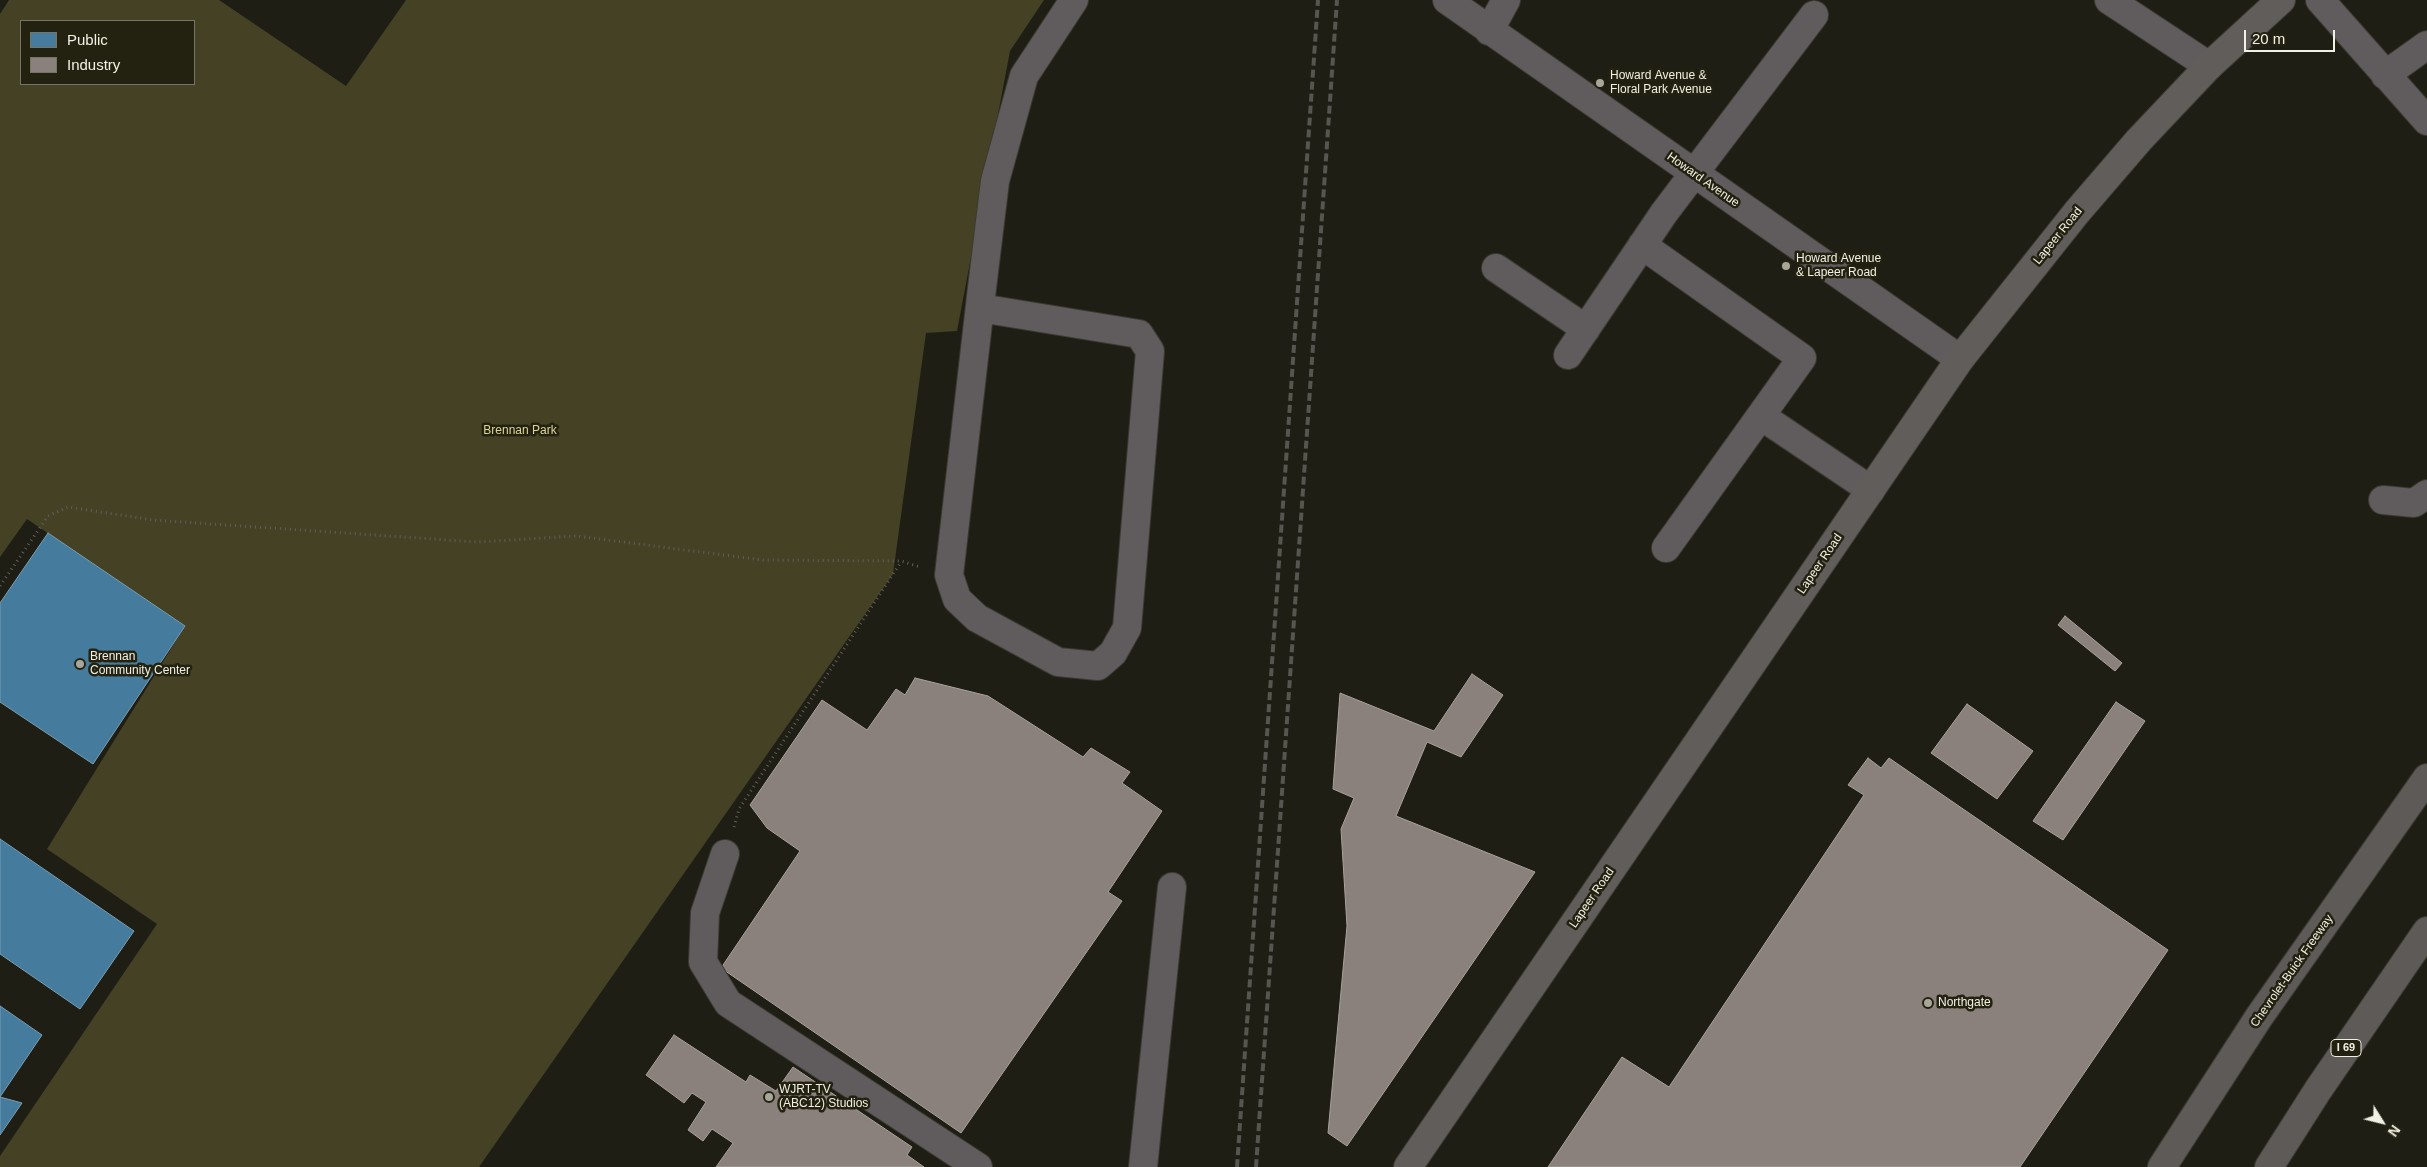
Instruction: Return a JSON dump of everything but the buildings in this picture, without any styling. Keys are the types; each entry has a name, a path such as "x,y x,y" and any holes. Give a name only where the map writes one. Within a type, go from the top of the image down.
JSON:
{"highway":[{"path":"2308,946 2427,759"},
{"name":"Chevrolet-Buick Freeway","path":"2162,1167 2308,946 2427,778"},
{"name":"I 69","path":"2269,1167 2318,1090 2427,931"}],"main road":[{"name":"Lapeer Road","path":"1410,1166 1960,359 2077,212 2139,140 2210,66 2281,0"}],"street":[{"path":"980,308 1139,334 1150,351 1127,628 1113,654 1098,666 1058,662 977,618 957,599 949,575 980,308 995,180 1024,76 1074,0"},
{"name":"Howard Avenue","path":"1446,0 1960,359"},
{"path":"1489,31 1506,0"},
{"path":"2109,0 2210,66"},
{"path":"2320,0 2427,121"},
{"path":"1568,355 1693,174 1814,15"},
{"path":"2385,75 2427,46"},
{"path":"1642,246 1802,358 1666,548"},
{"path":"1496,268 1586,329"},
{"path":"1761,416 1871,490"},
{"path":"2383,500 2414,503 2427,494"},
{"path":"725,854 705,913 703,962 728,1003 978,1167"},
{"path":"1143,1167 1172,887"}],"path":[{"path":"0,586 48,516 68,507 153,520 478,542 576,536 763,560 901,561 949,575"},
{"path":"725,854 740,808 901,561"}],"green space":[{"name":"Brennan Park","path":"9,0 219,0 346,86 406,0 1044,0 1010,51 957,331 926,333 893,574 479,1167 0,1167 0,1156 157,924 47,849 185,626 27,519 0,557 0,14"}],"railway":[{"path":"1237,1167 1318,0"},
{"path":"1256,1167 1337,0"}],"place":[{"name":"Howard Avenue & Floral Park Avenue","path":"1600,83"},
{"name":"Howard Avenue & Lapeer Road","path":"1786,266"},
{"name":"Brennan Community Center","path":"80,664"},
{"name":"Northgate","path":"1928,1003"},
{"name":"WJRT-TV (ABC12) Studios","path":"769,1097"}]}
